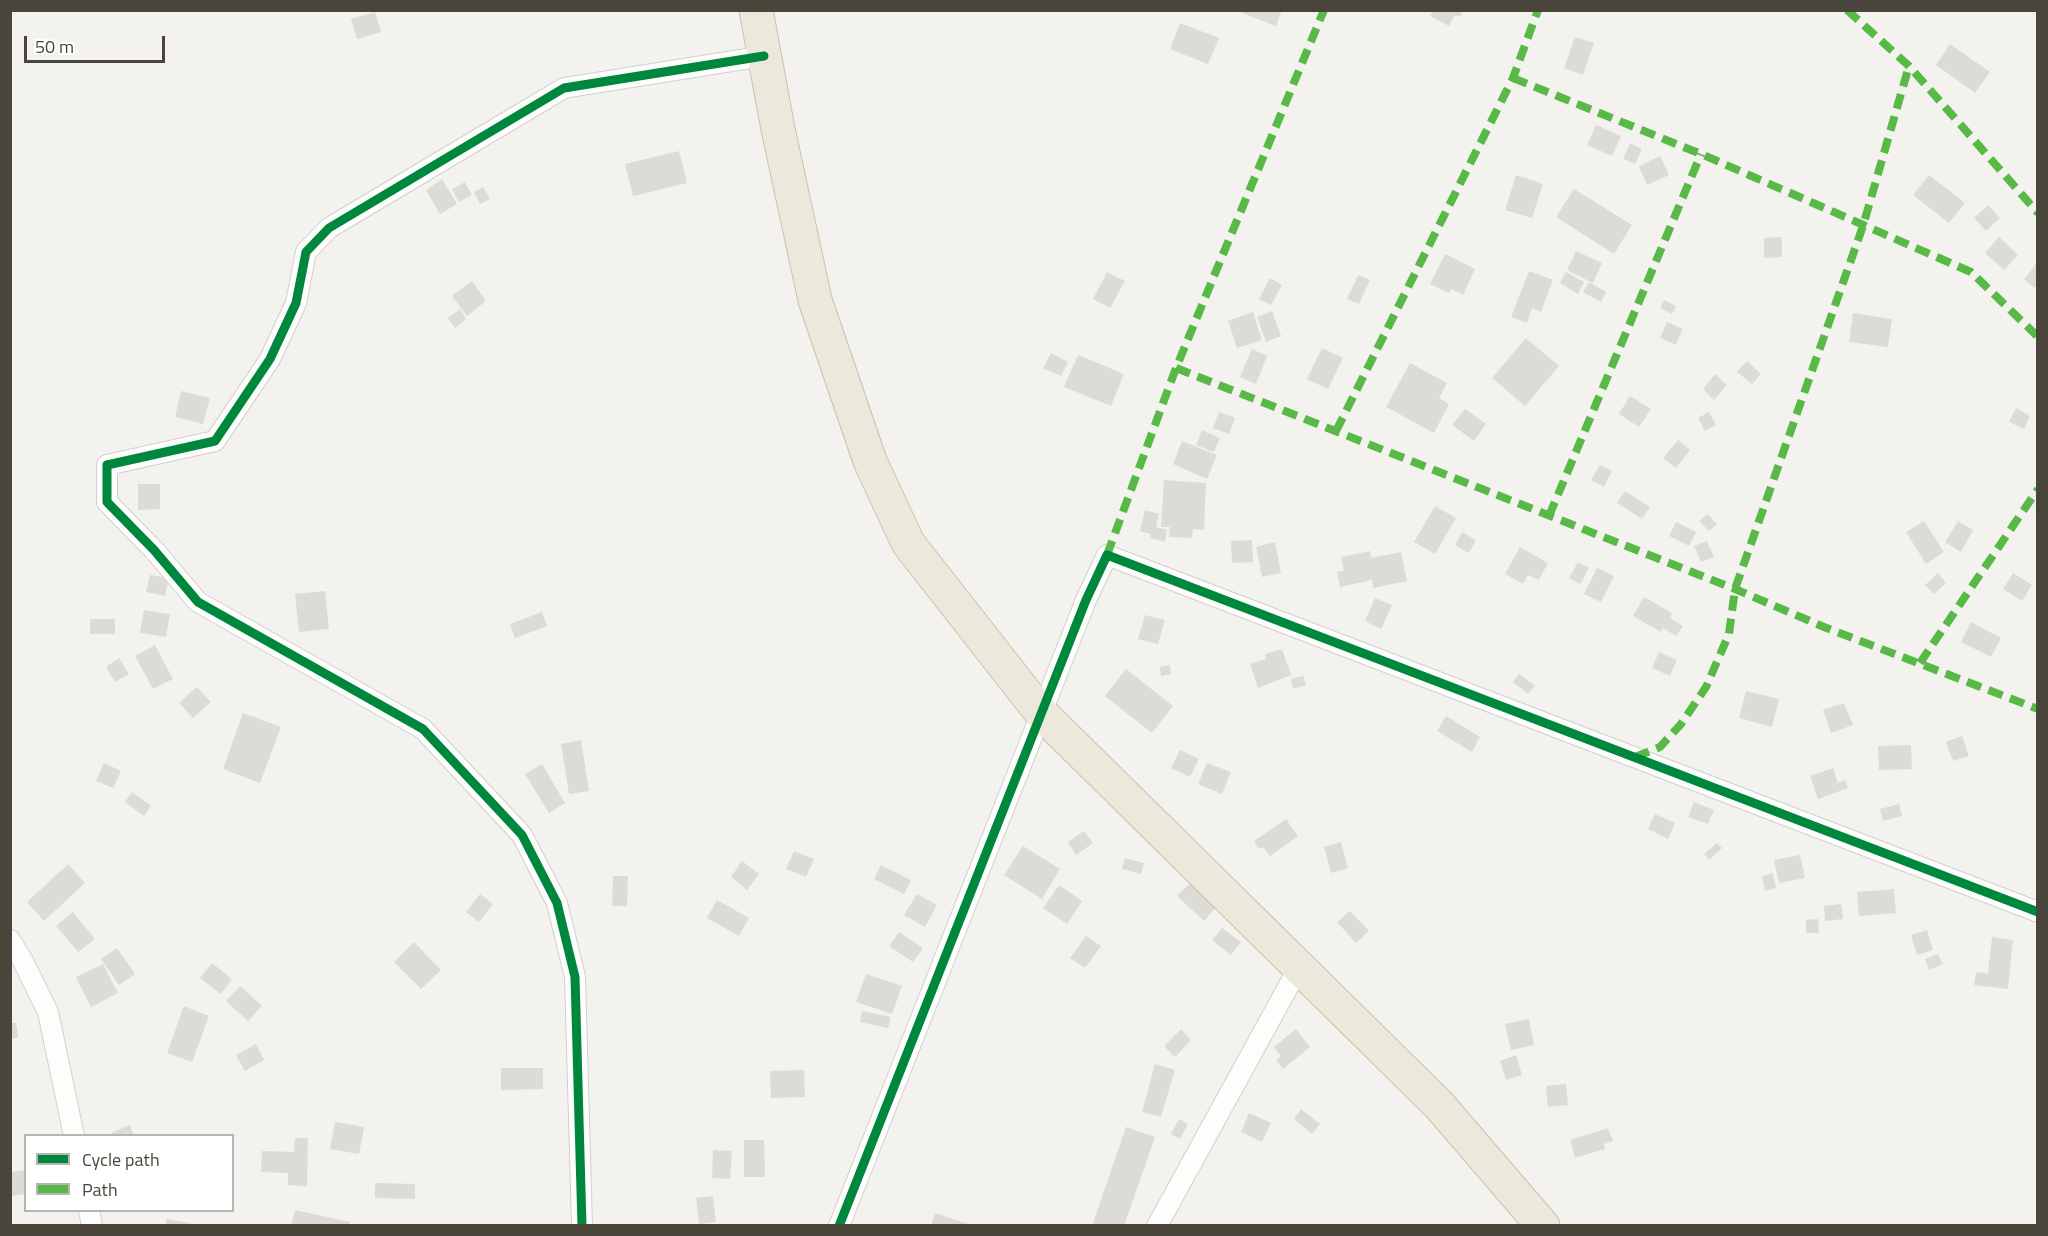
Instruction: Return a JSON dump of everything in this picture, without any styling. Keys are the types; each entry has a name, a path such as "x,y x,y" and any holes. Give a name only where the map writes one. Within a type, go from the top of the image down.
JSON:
{"highway":[{"path":"756,10 815,300 870,461 908,543 1042,714 1439,1105 1543,1226"}],"street":[{"path":"582,1226 575,977 557,903 522,835 423,729 198,602 154,550 107,502 107,465 215,441 270,359 296,303 306,252 329,228 564,88 764,56"},
{"path":"839,1226 1086,600 1107,555 2037,912"},
{"path":"10,940 48,1012 74,1134"},
{"path":"1157,1226 1299,967"}],"building":[{"path":"1235,10 1282,10 1276,26"},
{"path":"1433,10 1463,10 1460,17 1455,15 1449,26 1430,16"},
{"path":"375,12 381,32 357,39 351,19"},
{"path":"1180,23 1219,38 1208,64 1170,49"},
{"path":"1575,37 1594,43 1583,75 1564,68"},
{"path":"1950,44 1990,72 1975,93 1936,65"},
{"path":"1596,125 1621,136 1612,156 1587,145"},
{"path":"1630,143 1642,149 1635,164 1623,159"},
{"path":"679,151 687,183 633,196 625,164"},
{"path":"1660,156 1669,175 1647,185 1639,166"},
{"path":"1516,175 1543,184 1532,218 1505,210"},
{"path":"1929,175 1965,203 1949,223 1913,195"},
{"path":"442,179 457,204 440,214 426,190"},
{"path":"465,182 472,195 459,202 452,189"},
{"path":"483,187 490,199 480,204 474,192"},
{"path":"1574,189 1632,225 1614,254 1556,217"},
{"path":"1988,205 2000,218 1986,231 1974,218"},
{"path":"1782,237 1782,257 1764,258 1764,238"},
{"path":"1999,237 2018,255 2004,270 1985,253"},
{"path":"1576,251 1602,263 1593,283 1567,270"},
{"path":"1445,254 1475,269 1463,295 1451,289 1449,293 1430,284"},
{"path":"2038,262 2038,284 2034,288 2024,279"},
{"path":"1529,271 1553,280 1541,312 1532,308 1527,323 1511,317"},
{"path":"1107,272 1125,281 1110,308 1093,299"},
{"path":"1566,272 1584,282 1578,294 1560,283"},
{"path":"1358,275 1370,280 1359,304 1347,299"},
{"path":"1270,278 1282,285 1271,305 1259,299"},
{"path":"472,281 486,301 467,316 452,296"},
{"path":"1589,282 1606,292 1601,302 1583,292"},
{"path":"1664,300 1676,306 1672,314 1660,308"},
{"path":"460,309 466,319 455,328 448,318"},
{"path":"1272,311 1281,336 1266,342 1257,317"},
{"path":"1253,312 1262,340 1237,348 1228,321"},
{"path":"1853,313 1892,319 1888,347 1849,342"},
{"path":"1667,322 1683,329 1676,345 1660,338"},
{"path":"1526,338 1559,366 1525,406 1492,378"},
{"path":"1322,348 1343,358 1328,389 1307,379"},
{"path":"1252,349 1267,356 1256,384 1240,377"},
{"path":"1051,353 1068,362 1061,376 1043,368"},
{"path":"1078,355 1124,374 1111,406 1064,387"},
{"path":"1747,361 1761,374 1752,384 1737,372"},
{"path":"1410,363 1447,383 1439,398 1449,404 1434,433 1386,407"},
{"path":"1715,374 1727,385 1714,400 1703,389"},
{"path":"181,391 210,398 203,424 175,417"},
{"path":"1630,396 1651,409 1639,427 1619,414"},
{"path":"2016,408 2030,416 2024,429 2009,422"},
{"path":"1465,409 1486,424 1474,441 1452,425"},
{"path":"1219,412 1235,418 1229,434 1213,428"},
{"path":"1709,412 1716,425 1705,431 1698,418"},
{"path":"1202,430 1220,438 1214,452 1196,445"},
{"path":"1678,440 1690,450 1676,468 1663,458"},
{"path":"1182,441 1217,455 1207,479 1173,464"},
{"path":"1600,465 1612,471 1604,487 1591,480"},
{"path":"1164,480 1206,483 1204,530 1193,529 1192,538 1169,537 1170,527 1161,527"},
{"path":"138,484 160,484 160,509 138,510"},
{"path":"1625,491 1650,507 1642,519 1617,503"},
{"path":"1435,506 1456,518 1435,554 1414,542"},
{"path":"1145,510 1159,514 1156,527 1167,530 1165,542 1150,538 1151,534 1140,531"},
{"path":"1708,514 1717,524 1709,531 1699,521"},
{"path":"1924,521 1944,552 1926,564 1906,532"},
{"path":"1958,521 1973,530 1961,552 1945,542"},
{"path":"1676,522 1696,532 1689,546 1669,536"},
{"path":"1462,532 1476,540 1469,553 1455,545"},
{"path":"1252,540 1253,562 1232,563 1231,541"},
{"path":"1707,541 1714,557 1701,562 1694,546"},
{"path":"1275,542 1281,573 1262,577 1256,547"},
{"path":"1520,547 1548,563 1539,580 1528,575 1523,584 1505,574"},
{"path":"1370,551 1371,558 1401,552 1407,581 1373,588 1372,580 1340,587 1337,572 1344,571 1341,557"},
{"path":"1578,562 1589,568 1580,584 1569,578"},
{"path":"1597,568 1614,576 1601,602 1584,594"},
{"path":"1938,573 1946,583 1934,594 1925,585"},
{"path":"2013,573 2032,585 2022,601 2003,589"},
{"path":"150,575 169,578 165,596 146,592"},
{"path":"325,591 329,629 299,632 295,594"},
{"path":"1644,597 1672,613 1670,618 1683,626 1676,636 1663,628 1661,632 1633,616"},
{"path":"1375,598 1392,605 1381,629 1365,621"},
{"path":"144,610 170,614 166,637 140,633"},
{"path":"542,612 547,626 515,638 510,624"},
{"path":"1145,615 1165,620 1158,644 1138,639"},
{"path":"90,619 115,619 115,634 90,634"},
{"path":"1971,622 2001,638 1991,657 1961,642"},
{"path":"155,645 173,679 153,689 135,656"},
{"path":"1282,649 1291,675 1258,688 1250,664 1266,659 1265,654"},
{"path":"1659,652 1677,660 1670,676 1652,668"},
{"path":"119,658 129,674 115,682 106,667"},
{"path":"1170,665 1171,674 1161,676 1160,667"},
{"path":"1126,669 1173,706 1152,733 1105,696"},
{"path":"1519,674 1535,686 1528,694 1513,682"},
{"path":"1303,676 1306,685 1293,689 1291,679"},
{"path":"197,687 211,702 193,718 179,703"},
{"path":"1746,691 1779,699 1772,727 1739,718"},
{"path":"1844,703 1853,725 1831,733 1823,710"},
{"path":"243,713 281,727 260,783 223,769"},
{"path":"1446,716 1480,737 1472,752 1437,731"},
{"path":"1962,736 1969,756 1953,761 1946,742"},
{"path":"581,740 589,791 569,794 561,744"},
{"path":"1911,745 1912,769 1879,770 1878,746"},
{"path":"1180,750 1199,759 1190,777 1171,768"},
{"path":"104,763 121,771 113,788 96,781"},
{"path":"1207,763 1231,772 1222,794 1198,784"},
{"path":"542,764 565,803 549,813 525,774"},
{"path":"1833,768 1838,783 1845,780 1848,788 1818,799 1810,776"},
{"path":"132,792 151,806 144,816 125,802"},
{"path":"1694,802 1714,810 1708,824 1688,817"},
{"path":"1899,804 1902,816 1883,821 1880,809"},
{"path":"1655,814 1675,823 1668,839 1648,829"},
{"path":"1286,819 1298,836 1270,856 1263,847 1259,849 1254,841"},
{"path":"1084,831 1093,843 1076,855 1068,842"},
{"path":"1341,842 1348,868 1331,873 1324,847"},
{"path":"1717,843 1722,848 1709,860 1704,854"},
{"path":"1023,846 1060,869 1042,899 1004,875"},
{"path":"794,851 814,859 806,877 786,869"},
{"path":"1800,855 1805,878 1779,883 1774,860"},
{"path":"1125,858 1144,863 1141,874 1122,869"},
{"path":"742,861 759,874 747,890 731,877"},
{"path":"68,864 85,883 44,921 27,902"},
{"path":"881,865 911,880 904,894 874,879"},
{"path":"1773,873 1776,888 1765,891 1762,876"},
{"path":"613,876 628,876 627,906 612,906"},
{"path":"1192,881 1218,905 1204,921 1177,896"},
{"path":"1059,885 1082,901 1067,924 1043,908"},
{"path":"1894,889 1896,913 1859,916 1857,892"},
{"path":"480,894 493,904 479,922 466,912"},
{"path":"917,894 937,905 925,927 904,915"},
{"path":"717,900 749,918 739,936 707,918"},
{"path":"1841,904 1843,919 1825,921 1824,906"},
{"path":"1350,911 1369,931 1356,943 1337,922"},
{"path":"73,912 95,939 78,952 56,926"},
{"path":"1818,919 1819,933 1806,933 1806,920"},
{"path":"1222,928 1241,942 1231,955 1212,940"},
{"path":"1927,930 1933,950 1917,955 1911,935"},
{"path":"899,932 923,948 913,962 889,946"},
{"path":"1086,936 1101,946 1085,968 1070,958"},
{"path":"1992,937 2013,940 2008,989 1974,985 1976,972 1988,973"},
{"path":"414,942 441,970 421,989 394,962"},
{"path":"117,948 135,974 119,985 101,959"},
{"path":"1938,954 1943,964 1929,970 1925,959"},
{"path":"212,963 232,979 221,994 200,978"},
{"path":"103,964 118,993 91,1007 76,977"},
{"path":"866,974 902,986 892,1014 856,1002"},
{"path":"240,986 262,1006 248,1021 226,1001"},
{"path":"184,1006 209,1016 192,1062 167,1053"},
{"path":"862,1011 891,1017 888,1028 860,1022"},
{"path":"1529,1019 1534,1045 1511,1050 1505,1024"},
{"path":"10,1023 16,1023 18,1038 10,1039"},
{"path":"1181,1029 1191,1040 1175,1057 1164,1046"},
{"path":"1296,1029 1310,1047 1283,1069 1276,1060 1281,1056 1274,1047"},
{"path":"256,1044 264,1060 245,1071 236,1055"},
{"path":"1516,1055 1522,1075 1506,1080 1500,1061"},
{"path":"1155,1064 1175,1070 1161,1117 1142,1112"},
{"path":"501,1068 543,1068 543,1089 501,1090"},
{"path":"804,1070 805,1097 771,1098 770,1071"},
{"path":"1566,1084 1568,1105 1548,1107 1546,1086"},
{"path":"1301,1109 1320,1124 1312,1134 1294,1119"},
{"path":"1249,1113 1271,1123 1262,1142 1241,1132"},
{"path":"1179,1119 1188,1124 1180,1139 1171,1134"},
{"path":"335,1122 364,1127 359,1154 330,1149"},
{"path":"130,1125 133,1134 111,1134"},
{"path":"1126,1127 1155,1137 1124,1226 1092,1226"},
{"path":"1608,1128 1613,1141 1604,1144 1605,1149 1575,1158 1570,1140"},
{"path":"295,1138 308,1138 307,1186 288,1185 288,1173 261,1172 262,1151 294,1152"},
{"path":"744,1140 764,1140 765,1177 744,1177"},
{"path":"713,1150 732,1151 730,1179 712,1178"},
{"path":"24,1170 24,1194 10,1196 10,1172"},
{"path":"375,1183 415,1184 415,1199 375,1198"},
{"path":"713,1196 716,1222 699,1224 696,1198"},
{"path":"295,1210 350,1222 349,1226 291,1226"},
{"path":"935,1213 971,1225 931,1226"},
{"path":"166,1219 190,1223 190,1226 166,1226"}],"marked path":[{"path":"1107,555 1176,368 1324,10"},
{"path":"1336,431 1513,78 1538,10"},
{"path":"1847,10 1909,66 2038,213"},
{"path":"1635,757 1660,747 1681,724 1706,687 1729,634 1735,589 1863,226 1909,66"},
{"path":"1513,78 1701,154 1971,272 2036,335 2038,340"},
{"path":"1549,516 1701,154"},
{"path":"1176,368 1735,589 1824,627 2038,709"},
{"path":"1920,663 2038,489"}],"cycle path":[{"path":"582,1226 575,977 557,903 522,835 423,729 198,602 154,550 107,502 107,465 215,441 270,359 296,303 306,252 329,228 564,88 764,56"},
{"path":"839,1226 1086,600 1107,555 2038,912"}]}
